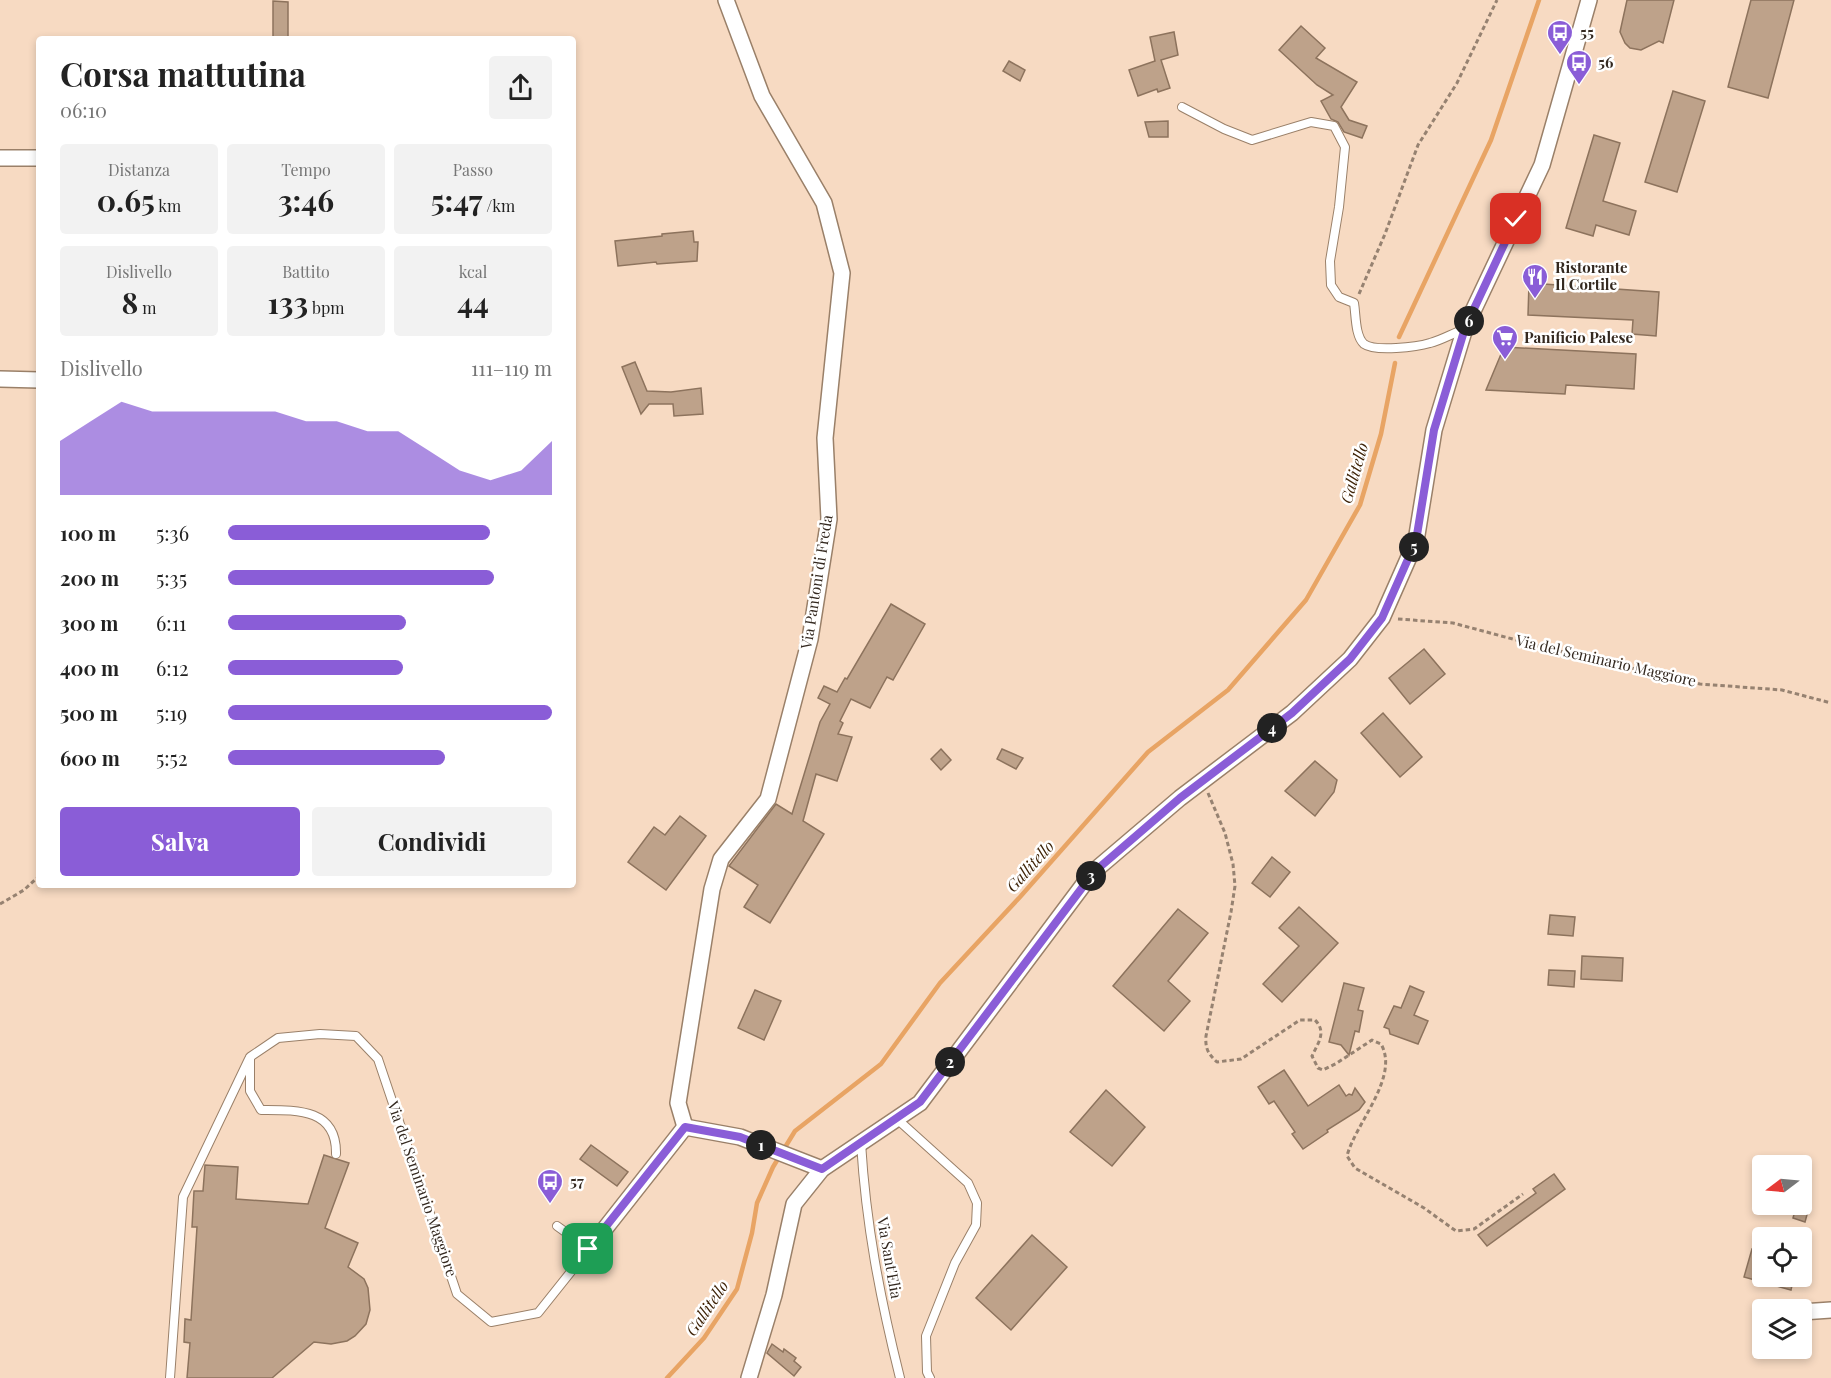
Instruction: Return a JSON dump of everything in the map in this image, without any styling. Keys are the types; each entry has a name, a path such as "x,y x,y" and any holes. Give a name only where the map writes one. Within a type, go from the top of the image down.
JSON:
{"street":[{"name":"Via Pantoni di Freda","path":"685,1127 678,1103 712,889 721,859 768,800 810,639 829,519 825,438 842,273 824,203 762,96 726,0"},
{"path":"749,1378 774,1295 794,1204 817,1167 920,1102 1094,872 1203,780 1292,713 1350,659 1382,618 1416,541 1434,430 1465,328 1542,165 1589,0"},
{"path":"0,158 36,158"},
{"path":"0,379 36,380"},
{"path":"685,1127 740,1137 817,1167"},
{"name":"Via del Seminario Maggiore","path":"588,1249 685,1127"},
{"path":"1812,1311 1831,1310"}],"lane":[{"path":"1182,107 1224,129 1252,140 1311,122 1334,126 1345,147 1339,207 1330,261 1331,285 1339,297 1354,303 1359,336 1365,344 1376,348 1404,347 1429,344 1465,328"},
{"name":"Via del Seminario Maggiore","path":"250,1058 278,1038 320,1034 356,1036 378,1059 457,1294 490,1322 538,1313 588,1249"},
{"path":"250,1058 250,1091 261,1110 289,1110 311,1114 326,1121 337,1140 336,1154"},
{"path":"170,1378 183,1197 250,1058"},
{"path":"896,1118 968,1183 977,1203 976,1225 955,1263 926,1336 927,1372 930,1378"},
{"name":"Via Sant'Elia","path":"861,1141 873,1260 900,1378"},
{"path":"557,1226 588,1249"}],"path":[{"path":"1354,303 1381,244 1419,145 1457,82 1497,0"},
{"name":"Via del Seminario Maggiore","path":"1382,618 1454,623 1546,648 1700,684 1782,690 1831,703"},
{"path":"1203,780 1225,833 1233,864 1235,886 1232,912 1206,1036 1205,1046 1210,1056 1217,1062 1241,1059 1300,1020 1308,1019 1315,1020 1320,1025 1322,1033 1312,1056 1318,1068 1323,1070 1372,1040 1381,1044 1387,1053 1384,1071 1372,1105 1350,1143 1347,1156 1355,1168 1424,1208 1456,1232 1474,1229 1523,1194"},
{"path":"0,904 24,890 36,879"}],"building":[{"path":"1627,0 1674,0 1663,43 1659,41 1641,50 1630,48 1625,43 1620,32"},
{"path":"1751,0 1794,0 1768,98 1728,87"},
{"path":"273,1 288,2 288,36 273,36"},
{"path":"1301,26 1325,48 1316,58 1357,82 1341,107 1349,120 1367,126 1362,138 1344,132 1338,122 1331,119 1321,101 1333,95 1317,85 1279,50"},
{"path":"1174,32 1178,55 1161,60 1170,88 1158,92 1157,89 1138,96 1129,70 1155,61 1150,37"},
{"path":"1009,61 1025,70 1020,81 1003,71"},
{"path":"1673,91 1705,101 1677,192 1645,182"},
{"path":"1168,121 1168,137 1149,137 1145,122"},
{"path":"1594,135 1620,143 1603,201 1636,211 1629,235 1596,225 1593,236 1566,228"},
{"path":"693,231 694,242 698,242 697,261 618,266 615,241"},
{"path":"1529,283 1659,292 1656,336 1632,334 1633,320 1528,315"},
{"path":"1504,347 1636,354 1634,389 1566,385 1565,394 1486,390"},
{"path":"635,362 647,391 671,392 701,388 703,414 674,416 673,404 649,404 641,414 622,367"},
{"path":"891,604 925,624 893,680 887,677 870,708 851,699 840,721 843,723 838,734 852,737 837,781 816,774 803,821 824,834 770,923 744,907 758,885 729,866 776,804 792,814 820,722 830,704 818,698 824,686 837,692"},
{"path":"1424,649 1445,674 1410,704 1389,678"},
{"path":"1383,713 1422,757 1400,777 1361,733"},
{"path":"941,749 951,760 941,770 931,759"},
{"path":"1002,749 1023,758 1016,769 997,759"},
{"path":"1315,761 1337,780 1334,792 1315,816 1285,791"},
{"path":"680,816 706,836 666,890 628,862 654,827 665,835"},
{"path":"1272,857 1290,872 1270,897 1252,883"},
{"path":"1299,907 1338,943 1282,1002 1263,984 1299,946 1279,928"},
{"path":"1178,909 1208,933 1168,981 1190,1001 1164,1031 1113,986"},
{"path":"1550,915 1575,917 1573,936 1548,934"},
{"path":"1582,956 1623,958 1622,981 1581,979"},
{"path":"1549,970 1575,971 1574,987 1548,985"},
{"path":"1344,983 1364,988 1358,1010 1363,1011 1359,1032 1355,1031 1349,1055 1341,1045 1329,1042"},
{"path":"1410,986 1424,992 1414,1015 1428,1021 1418,1044 1390,1034 1389,1029 1384,1027 1394,1006 1401,1008"},
{"path":"755,990 781,1001 764,1040 738,1028"},
{"path":"1284,1070 1308,1106 1339,1085 1346,1096 1352,1095 1355,1088 1365,1102 1359,1110 1327,1130 1328,1132 1303,1149 1292,1134 1295,1132 1274,1101 1269,1104 1258,1087"},
{"path":"1106,1090 1145,1127 1112,1166 1070,1132"},
{"path":"591,1145 628,1172 617,1186 580,1159"},
{"path":"324,1155 349,1163 325,1228 358,1243 348,1267 364,1279 368,1288 370,1310 366,1324 347,1341 331,1344 314,1342 272,1378 187,1378 190,1343 184,1342 185,1319 191,1320 197,1227 192,1227 194,1191 203,1191 205,1165 238,1167 236,1199 308,1204"},
{"path":"1554,1174 1565,1189 1487,1246 1478,1235 1536,1193 1533,1189"},
{"path":"1794,1215 1807,1215 1805,1222 1793,1218"},
{"path":"1032,1235 1067,1267 1011,1330 976,1298"},
{"path":"1752,1249 1752,1279 1744,1277"},
{"path":"772,1344 796,1358 794,1361 801,1367 794,1376 767,1353"}],"waterway":[{"name":"Gallitello","path":"1399,337 1491,140 1539,0"},
{"name":"Gallitello","path":"667,1378 704,1338 737,1289 752,1233 757,1203 773,1167 795,1131 881,1064 940,983 1020,897 1148,752 1228,690 1306,600 1360,505 1381,434 1395,363"}],"place":[{"name":"55","path":"1560,56"},
{"name":"56","path":"1579,86"},
{"name":"Ristorante Il Cortile","path":"1535,300"},
{"name":"Panificio Palese","path":"1505,361"},
{"name":"57","path":"550,1205"}],"route":[{"path":"588,1249 685,1127 740,1137 822,1169 920,1102 1094,872 1180,798 1292,713 1350,659 1382,618 1416,541 1434,430 1465,328 1516,219"}]}
